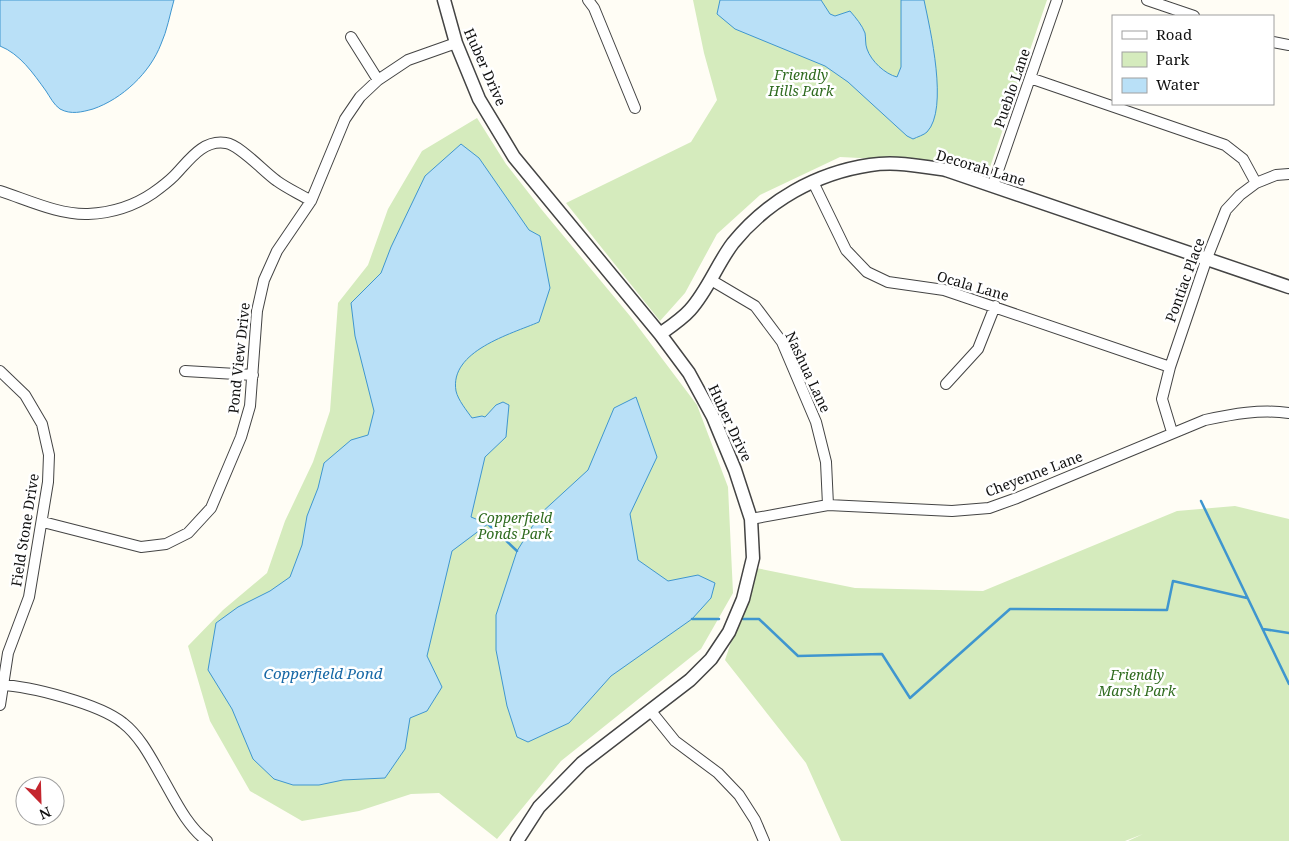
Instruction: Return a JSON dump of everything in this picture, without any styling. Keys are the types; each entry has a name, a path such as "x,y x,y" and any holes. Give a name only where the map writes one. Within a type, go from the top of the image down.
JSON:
{"street":[{"name":"Huber Drive","path":"444,0 456,43 479,99 514,157 660,334 689,373 713,417 735,470 751,519 753,558 743,599 729,632 711,659 690,680 582,763 540,807 517,841"},
{"path":"588,0 594,8 635,108"},
{"name":"Pueblo Lane","path":"992,185 1057,0"},
{"path":"1147,0 1191,15"},
{"path":"351,37 378,80"},
{"path":"1274,42 1289,45"},
{"name":"Pond View Drive","path":"43,522 141,547 166,544 188,533 211,508 241,437 250,406 257,311 264,280 277,251 310,201 345,119 360,97 378,80 408,60 456,43"},
{"path":"1030,78 1225,145 1243,159 1256,183"},
{"path":"0,191 63,212 87,214 111,211 134,204 153,193 172,178 199,150 216,142 228,143 240,150 277,181 310,201"},
{"name":"Decorah Lane","path":"660,334 690,310 733,243 760,214 796,190 832,174 870,165 910,164 946,170 1289,287"},
{"name":"Pontiac Place","path":"1172,432 1162,399 1170,367 1206,258 1226,210 1240,195 1256,183 1289,174"},
{"name":"Ocala Lane","path":"814,182 846,250 867,272 888,282 944,290 1170,367"},
{"name":"Nashua Lane","path":"711,280 755,306 782,342 816,422 826,462 828,505"},
{"path":"946,384 978,349 995,306"},
{"name":"Field Stone Drive","path":"0,370 25,395 42,424 48,455 48,482 43,522 29,597 8,653 1,685 0,705"},
{"path":"185,372 253,375"},
{"name":"Cheyenne Lane","path":"751,519 828,505 952,511 988,508 1017,498 1172,432 1205,420 1236,413 1272,411 1289,413"},
{"path":"1,685 47,692 104,712 123,723 142,742 183,813 202,840"},
{"path":"650,710 675,741 718,773 739,795 755,820 764,841"}],"green space":[{"name":"Friendly Hills Park","path":"693,0 1047,0 987,176 940,162 840,157 760,195 717,234 685,293 660,321 566,203 691,142 717,100 704,53"},
{"name":"Copperfield Ponds Park","path":"477,118 506,164 630,316 697,405 728,487 733,593 701,649 561,761 497,839 439,793 411,794 359,811 302,821 250,791 210,721 188,646 223,610 267,573 285,521 313,462 330,411 338,303 368,265 388,209 422,151"},
{"name":"Friendly Marsh Park","path":"1235,506 1289,519 1289,841 1128,841 1143,834 1125,841 841,841 806,763 725,660 756,568 855,588 983,591 1177,511"}],"water":[{"path":"0,0 174,0 167,28 156,55 134,84 104,105 81,112 72,112 60,109 26,65 14,54 0,46"},
{"path":"720,0 821,0 830,14 835,16 850,11 864,30 866,47 869,54 883,70 897,77 901,67 901,0 924,0 936,68 937,88 937,106 933,121 927,132 913,139 907,136 848,82 825,66 735,29 717,14"},
{"name":"Copperfield Pond","path":"461,144 479,158 529,230 540,236 550,288 539,322 484,346 462,365 456,377 457,394 472,418 485,417 496,405 503,402 509,405 506,437 485,457 471,517 488,524 452,551 427,656 442,687 427,711 410,718 405,749 385,778 343,780 319,785 293,785 274,779 253,759 232,709 208,670 216,623 238,607 270,591 290,577 302,545 307,516 318,488 324,463 351,440 368,435 374,411 355,336 351,303 381,273 391,247 425,176"},
{"path":"636,397 657,457 630,514 638,560 668,581 698,575 715,583 711,598 692,619 611,676 569,723 528,742 517,737 507,706 496,650 496,615 517,551 540,514 588,470 614,408"}],"waterway":[{"path":"1201,501 1289,684"},
{"path":"488,524 492,528"},
{"path":"499,534 517,551"},
{"path":"743,619 759,619 798,656 882,654 910,698 1010,609 1167,610 1173,581 1247,598"},
{"path":"692,619 719,619"},
{"path":"1263,629 1289,633"}]}
